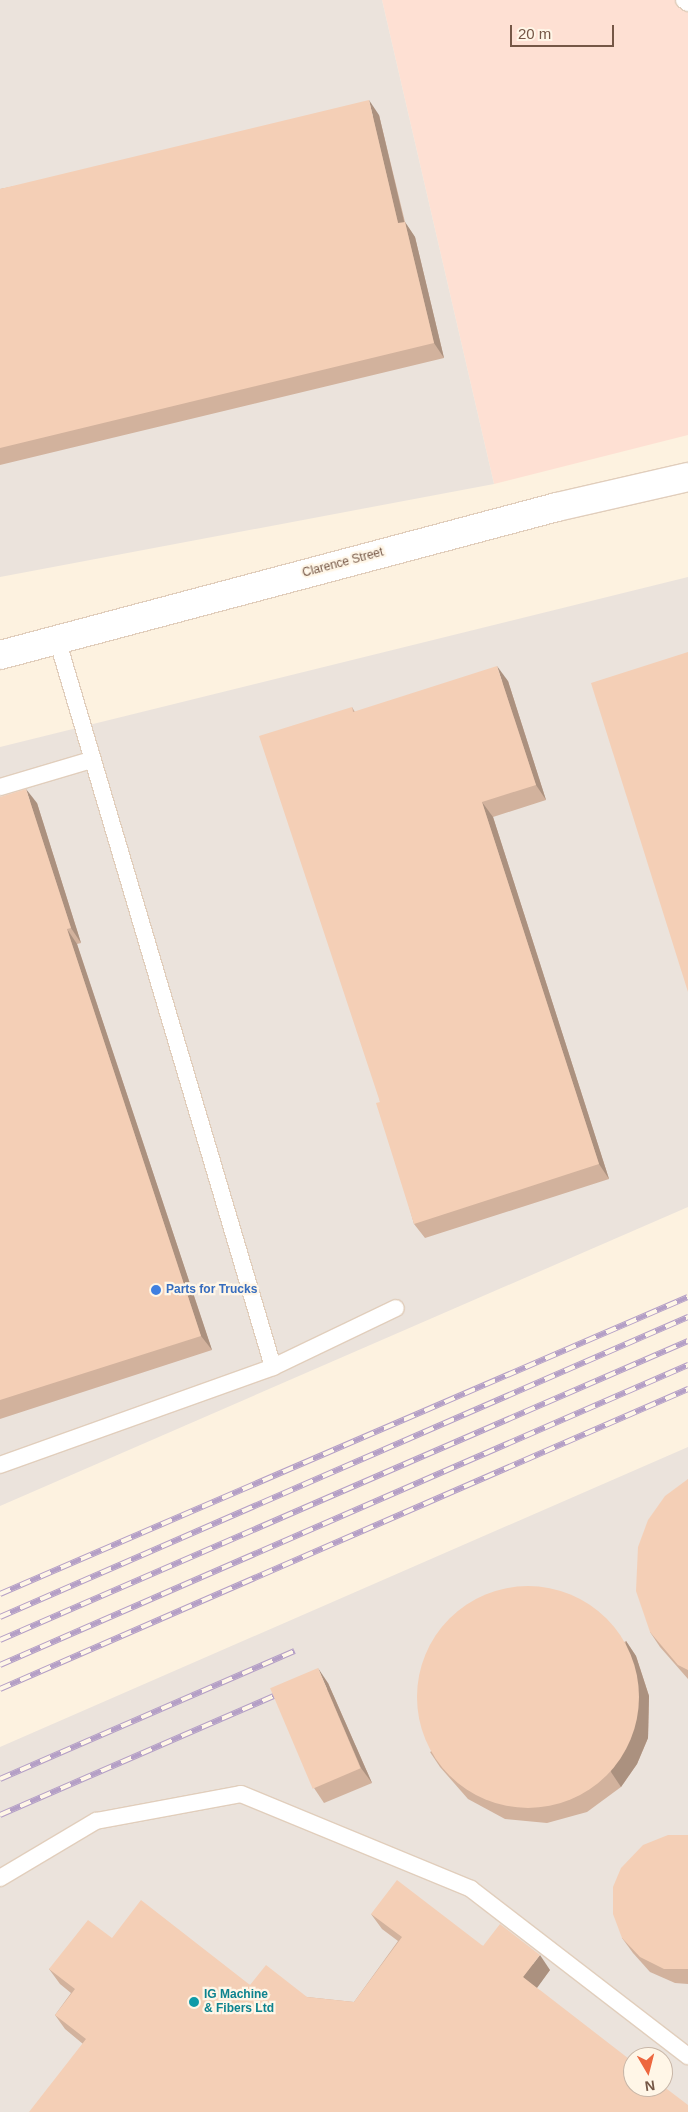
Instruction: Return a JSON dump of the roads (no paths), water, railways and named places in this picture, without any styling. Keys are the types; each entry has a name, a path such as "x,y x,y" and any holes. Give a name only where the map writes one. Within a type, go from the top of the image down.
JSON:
{"street":[{"name":"Clarence Street","path":"0,654 557,507 688,477"}],"lane":[{"path":"684,0 688,3"},
{"path":"57,639 91,760 273,1367"},
{"path":"0,787 91,760"},
{"path":"0,1465 273,1367 396,1308"},
{"path":"0,1878 96,1821 242,1794 471,1889 688,2056"}],"railway":[{"path":"0,1594 688,1297"},
{"path":"0,1617 688,1317"},
{"path":"0,1640 688,1341"},
{"path":"0,1665 688,1365"},
{"path":"0,1689 688,1389"},
{"path":"0,1779 294,1651"},
{"path":"0,1815 285,1691"}],"place":[{"name":"Parts for Trucks","path":"156,1290"},
{"name":"IG Machine & Fibers Ltd","path":"194,2002"}]}
